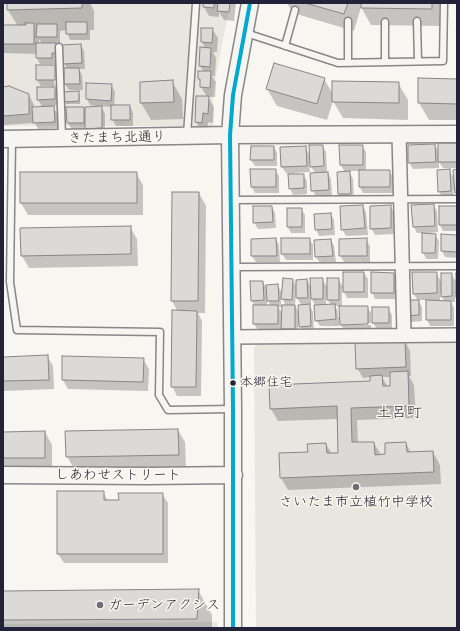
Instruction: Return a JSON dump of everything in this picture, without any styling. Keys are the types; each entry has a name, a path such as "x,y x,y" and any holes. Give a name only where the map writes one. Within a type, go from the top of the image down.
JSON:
{"street":[{"path":"232,628 234,409 230,135 233,95 250,3"},
{"path":"399,134 404,334"},
{"name":"きたまち北通り","path":"8,139 187,137 230,135 457,134"},
{"path":"233,337 404,334 457,335"},
{"name":"しあわせストリート","path":"3,474 140,476 234,475"}],"lane":[{"path":"187,137 196,3"},
{"path":"244,33 338,63 443,61 444,3"},
{"path":"285,46 295,10"},
{"path":"348,21 348,63"},
{"path":"417,21 418,61"},
{"path":"384,22 385,62"},
{"path":"59,47 62,139"},
{"path":"8,139 10,282 17,330 160,332 159,395 168,410 234,409"},
{"path":"230,200 457,199"},
{"path":"231,267 457,266"}],"shaded area":[{"path":"3,3 230,3 213,92 213,126 3,126"},
{"name":"さいたま市立植竹中学校","path":"259,342 457,342 457,628 256,628 254,347"},
{"path":"218,622 217,628 3,628 3,624"}],"building":[{"path":"7,3 82,3 82,8 7,10"},
{"path":"203,3 214,3 214,8 203,7"},
{"path":"218,3 230,3 229,12 217,11"},
{"path":"305,3 348,3 344,14"},
{"path":"361,3 432,3 432,9 361,8"},
{"path":"66,22 87,22 87,34 66,34"},
{"path":"25,23 34,23 34,44 3,44 3,25 26,25"},
{"path":"37,24 57,24 57,37 36,37"},
{"path":"201,28 213,28 212,43 201,42"},
{"path":"36,43 56,43 56,53 52,53 52,58 36,58"},
{"path":"81,44 82,63 63,64 62,45"},
{"path":"200,47 211,48 210,67 199,66"},
{"path":"274,63 325,78 317,104 266,89"},
{"path":"36,65 55,65 55,80 36,80"},
{"path":"64,68 79,68 80,84 64,84"},
{"path":"198,71 211,71 210,88 200,87"},
{"path":"418,78 457,79 457,104 418,103"},
{"path":"173,80 174,102 140,103 140,82"},
{"path":"332,81 399,82 399,103 332,102"},
{"path":"86,83 112,84 111,101 86,99"},
{"path":"9,86 29,94 29,114 3,116 3,87"},
{"path":"37,87 55,87 55,99 37,100"},
{"path":"79,91 79,101 64,102 63,92"},
{"path":"196,96 209,96 208,114 203,113 202,123 195,122"},
{"path":"111,105 130,105 130,120 111,120"},
{"path":"54,106 55,122 33,123 32,107"},
{"path":"102,106 102,128 85,129 85,107"},
{"path":"66,107 84,107 84,123 67,123"},
{"path":"438,143 457,143 457,162 438,162"},
{"path":"435,144 436,162 408,163 408,145"},
{"path":"309,145 323,145 324,166 310,167"},
{"path":"339,145 363,145 363,165 340,165"},
{"path":"251,146 274,146 274,160 250,160"},
{"path":"306,146 307,166 281,167 280,147"},
{"path":"250,169 276,169 276,187 251,187"},
{"path":"450,169 451,191 438,192 437,170"},
{"path":"457,169 457,192 455,193 453,170"},
{"path":"359,170 390,170 390,187 359,187"},
{"path":"350,171 351,194 338,194 337,172"},
{"path":"20,172 137,172 137,203 20,203"},
{"path":"328,172 329,190 311,191 310,173"},
{"path":"288,174 304,174 304,188 289,189"},
{"path":"172,192 199,192 198,301 171,301"},
{"path":"434,204 435,226 413,227 411,205"},
{"path":"363,205 365,228 341,230 340,206"},
{"path":"391,205 391,228 370,229 370,206"},
{"path":"253,206 272,206 273,222 253,223"},
{"path":"439,206 457,206 457,225 439,225"},
{"path":"287,208 302,208 302,227 287,227"},
{"path":"331,213 332,229 315,230 314,214"},
{"path":"131,226 131,254 21,256 20,228"},
{"path":"422,233 436,234 435,253 422,253"},
{"path":"441,234 457,235 457,252 441,251"},
{"path":"276,238 277,256 251,256 251,239"},
{"path":"281,238 310,238 310,254 281,254"},
{"path":"367,238 367,256 339,256 339,239"},
{"path":"331,239 333,256 315,257 314,240"},
{"path":"343,272 364,272 364,292 343,292"},
{"path":"371,272 394,273 394,293 371,293"},
{"path":"412,272 437,272 437,293 413,294"},
{"path":"441,273 452,273 452,296 441,297"},
{"path":"457,273 457,298 456,298"},
{"path":"283,278 293,279 292,300 281,299"},
{"path":"310,278 323,278 323,299 311,299"},
{"path":"327,278 339,278 339,300 327,300"},
{"path":"307,279 308,298 296,298 296,280"},
{"path":"250,281 263,281 264,300 251,301"},
{"path":"278,284 279,301 267,301 266,285"},
{"path":"405,300 419,300 419,315 405,316"},
{"path":"426,300 451,301 451,320 426,320"},
{"path":"310,304 311,326 299,327 298,305"},
{"path":"335,304 336,319 315,321 314,305"},
{"path":"253,305 278,305 278,324 253,324"},
{"path":"282,305 295,305 295,329 281,329"},
{"path":"339,306 368,306 368,324 340,325"},
{"path":"372,307 389,307 389,323 372,323"},
{"path":"172,310 197,311 196,387 171,387"},
{"path":"405,340 406,367 356,369 355,342"},
{"path":"48,355 49,380 3,381 3,357"},
{"path":"62,356 144,358 143,382 62,380"},
{"path":"408,371 409,406 351,408 352,442 374,442 375,455 385,454 385,443 406,442 407,452 433,451 434,472 280,478 279,453 308,452 307,444 326,443 327,453 338,453 337,406 270,409 269,385 370,381 370,376 382,375 383,386 390,386 390,372"},
{"path":"178,429 179,455 66,457 65,431"},
{"path":"45,431 45,458 3,458 3,432"},
{"path":"57,491 104,491 104,500 119,500 118,493 163,493 163,554 57,554"},
{"name":"ガーデンアクシス","path":"199,589 197,619 3,620 3,591"}],"transit line":[{"path":"233,628 233,409 230,135 233,95 250,3"}],"place":[{"name":"本郷住宅","path":"233,383"},
{"name":"さいたま市立植竹中学校","path":"356,487"},
{"name":"ガーデンアクシス","path":"100,605"}],"district":[{"name":"土呂町","path":"399,413"}]}
